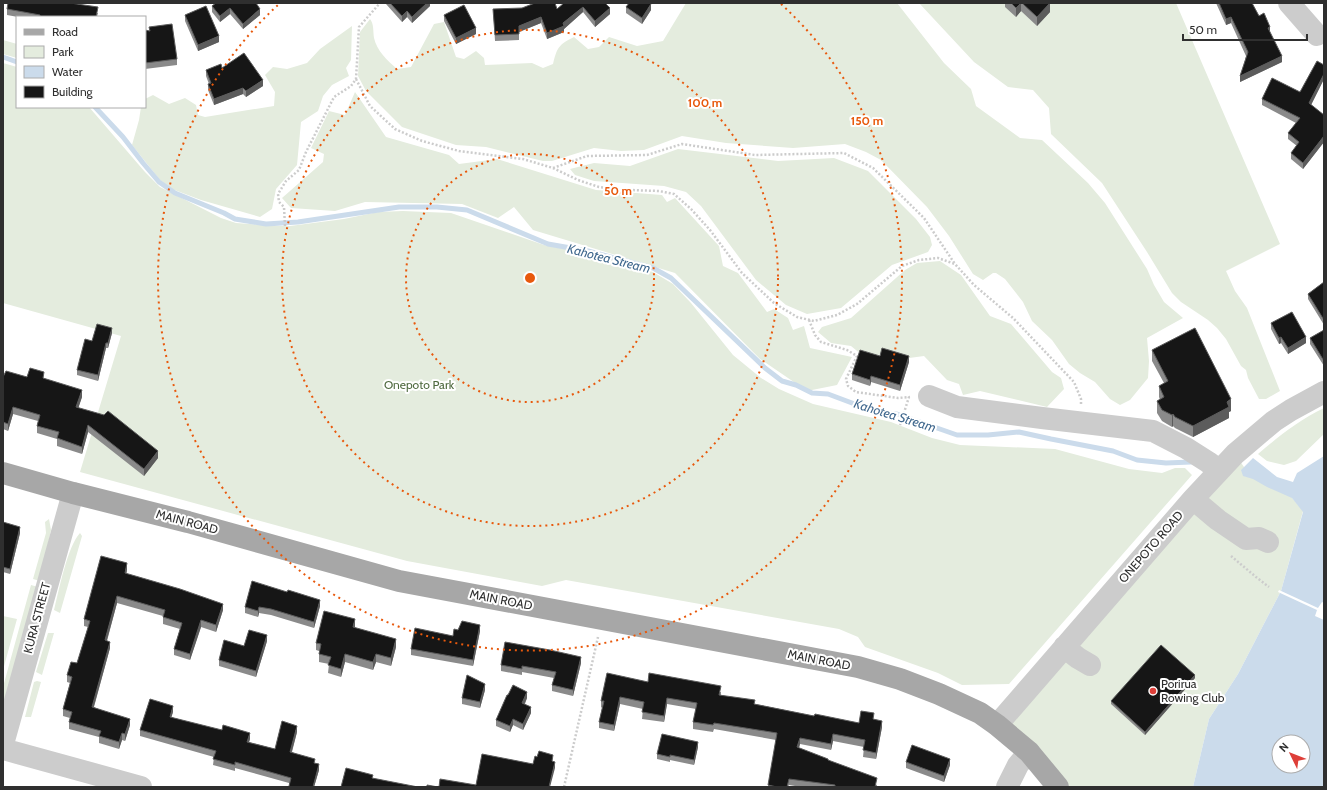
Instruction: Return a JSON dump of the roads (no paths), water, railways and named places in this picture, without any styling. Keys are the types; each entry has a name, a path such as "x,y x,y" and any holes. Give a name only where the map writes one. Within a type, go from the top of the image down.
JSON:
{"main road":[{"name":"MAIN ROAD","path":"3,473 73,493 188,522 399,581 858,667 900,678 980,713 1029,752 1058,787"}],"street":[{"path":"1289,3 1317,35"},
{"name":"ONEPOTO ROAD","path":"997,725 1218,470 1240,448 1274,421 1324,392"},
{"path":"919,396 957,407 1153,431 1186,448 1218,470"},
{"name":"KURA STREET","path":"3,744 73,493"},
{"path":"1193,498 1218,520 1246,539 1259,538 1268,542"},
{"path":"1064,647 1090,665"},
{"path":"3,749 141,787"},
{"path":"1007,787 1018,765 1029,752"}],"water":[{"path":"1324,456 1324,787 1193,787 1209,719 1238,674 1281,591 1303,512 1292,498 1253,479 1243,476 1241,470 1253,458 1277,477 1293,482 1297,473"}],"waterway":[{"name":"Kahotea Stream","path":"3,57 16,62"},
{"name":"Kahotea Stream","path":"96,108 123,137 159,182 175,193 235,219 266,224 298,222 399,207 437,207 467,210 548,244 588,251 653,268 671,278 765,368 782,381 796,385 812,393 828,394 876,412 897,414 957,435 988,435 1019,432 1113,451 1137,460 1166,463 1191,462"}],"place":[{"name":"Porirua Rowing Club","path":"1153,691"}],"park label":[{"name":"Onepoto Park","path":"419,385"}]}
